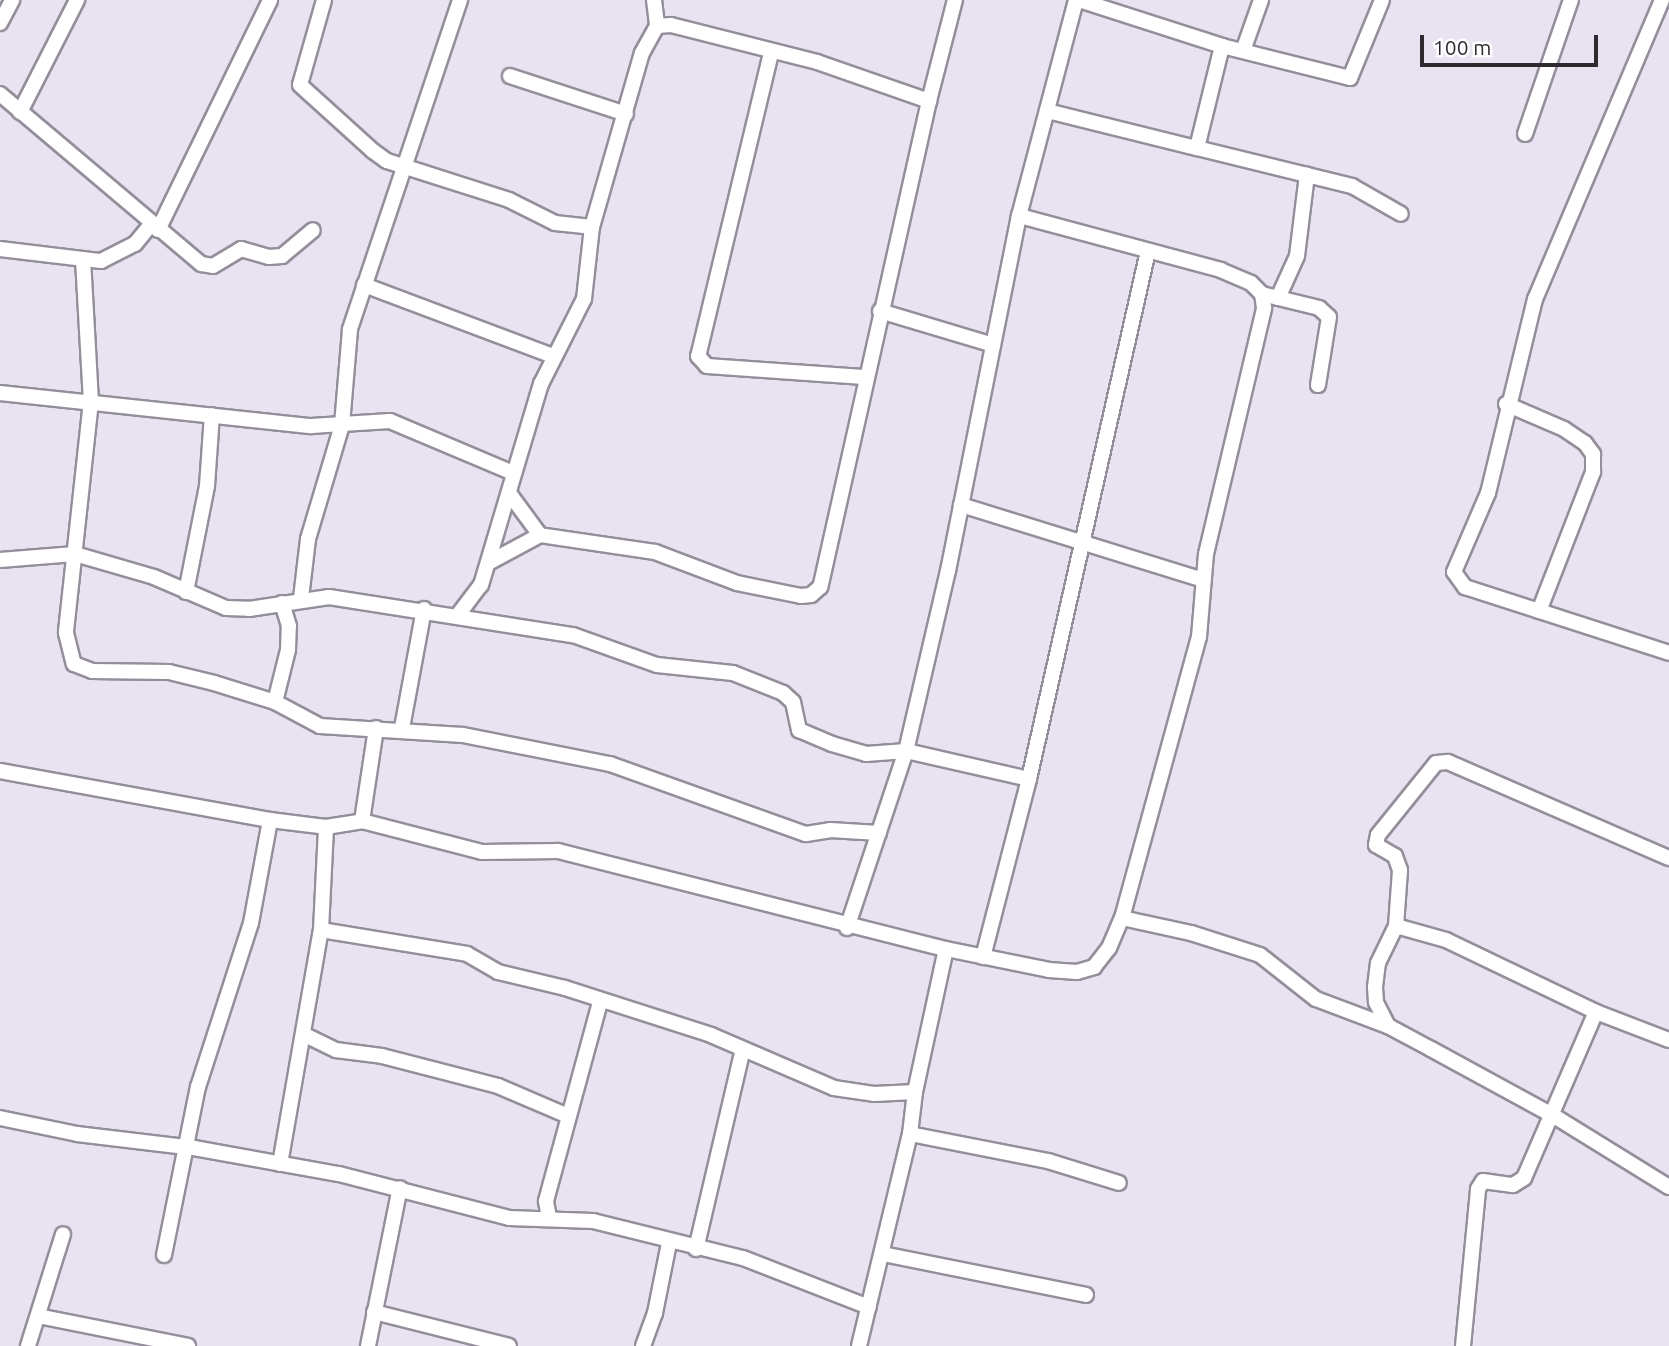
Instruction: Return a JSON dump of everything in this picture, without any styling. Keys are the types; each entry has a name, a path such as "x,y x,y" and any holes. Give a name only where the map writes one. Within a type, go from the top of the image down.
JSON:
{"street":[{"path":"0,23 12,0"},
{"path":"20,112 77,0"},
{"path":"0,249 83,259 116,256 154,227 270,0"},
{"path":"301,598 308,539 342,425 346,349 402,166 460,0"},
{"path":"458,615 477,592 488,563 513,473 553,356 584,299 592,227 642,53 657,26 654,0"},
{"path":"488,563 540,534 654,552 737,583 811,595 820,587 831,550 864,377 956,0"},
{"path":"847,928 906,751 961,505 1019,216 1078,0 1222,46 1244,48 1350,78 1382,0"},
{"path":"1244,48 1261,0"},
{"path":"1525,134 1571,0"},
{"path":"1662,0 1535,299 1506,404 1488,494 1454,572 1465,587 1669,653"},
{"path":"321,2 300,85 373,151 402,166 509,200 555,223 592,227"},
{"path":"657,26 671,25 771,53 817,62 929,102"},
{"path":"1197,149 1222,46"},
{"path":"771,53 698,356 708,366 864,377"},
{"path":"510,76 626,114"},
{"path":"0,94 154,227 207,266 241,249 269,257 282,256 313,230"},
{"path":"1047,111 1352,187 1401,214"},
{"path":"1278,298 1297,256 1307,175"},
{"path":"1019,216 1221,270 1251,283 1262,294 1319,308 1329,317 1318,385"},
{"path":"983,957 1029,779 1080,543 1148,251"},
{"path":"83,259 91,401 66,634 74,664 92,671 169,672 275,702 320,726 402,728 463,735 610,764 806,834 830,830 878,833"},
{"path":"364,285 553,356"},
{"path":"0,771 270,820 326,827 362,821 482,852 558,851 847,928 1049,970 1077,972 1094,967 1109,948 1122,918 1199,637 1203,580 1228,453 1264,308 1262,294"},
{"path":"880,312 993,345"},
{"path":"0,393 311,426 390,421 405,425 513,473"},
{"path":"1506,404 1564,429 1585,443 1593,454 1593,472 1539,611"},
{"path":"187,592 207,486 212,415"},
{"path":"509,493 540,534"},
{"path":"961,505 1203,580"},
{"path":"0,560 75,554 110,562 226,608 329,597 573,635 674,670 733,673 783,693 793,702 799,730 866,754 906,751 1029,779"},
{"path":"275,702 288,650 289,626 282,603"},
{"path":"402,728 424,610"},
{"path":"362,821 376,729"},
{"path":"1388,1026 1376,1002 1375,987 1378,963 1396,926 1399,861 1376,845 1378,835 1436,764 1448,762 1669,858"},
{"path":"164,1255 208,1047 251,923 270,820"},
{"path":"280,1164 321,930 326,827"},
{"path":"1122,918 1191,933 1260,955 1316,999 1388,1026 1554,1116 1669,1187"},
{"path":"1396,926 1446,940 1596,1012 1669,1040"},
{"path":"321,930 467,954 498,972 565,988 600,1002 693,1028 834,1088 874,1094 915,1091"},
{"path":"859,1346 910,1134 915,1091 946,949"},
{"path":"549,1217 547,1201 600,1002"},
{"path":"1463,1346 1478,1189 1483,1181 1518,1184 1554,1116 1596,1012"},
{"path":"303,1034 336,1049 382,1056 498,1086 568,1115"},
{"path":"696,1249 743,1049"},
{"path":"0,1118 76,1134 186,1148 280,1164 400,1188 509,1218 549,1217 593,1221 696,1249 743,1258 869,1307"},
{"path":"910,1134 1048,1161 1119,1183"},
{"path":"368,1346 400,1188"},
{"path":"28,1346 63,1234"},
{"path":"643,1346 655,1312 669,1242"},
{"path":"883,1254 1086,1295"},
{"path":"374,1312 508,1346"},
{"path":"38,1316 188,1346"}]}
